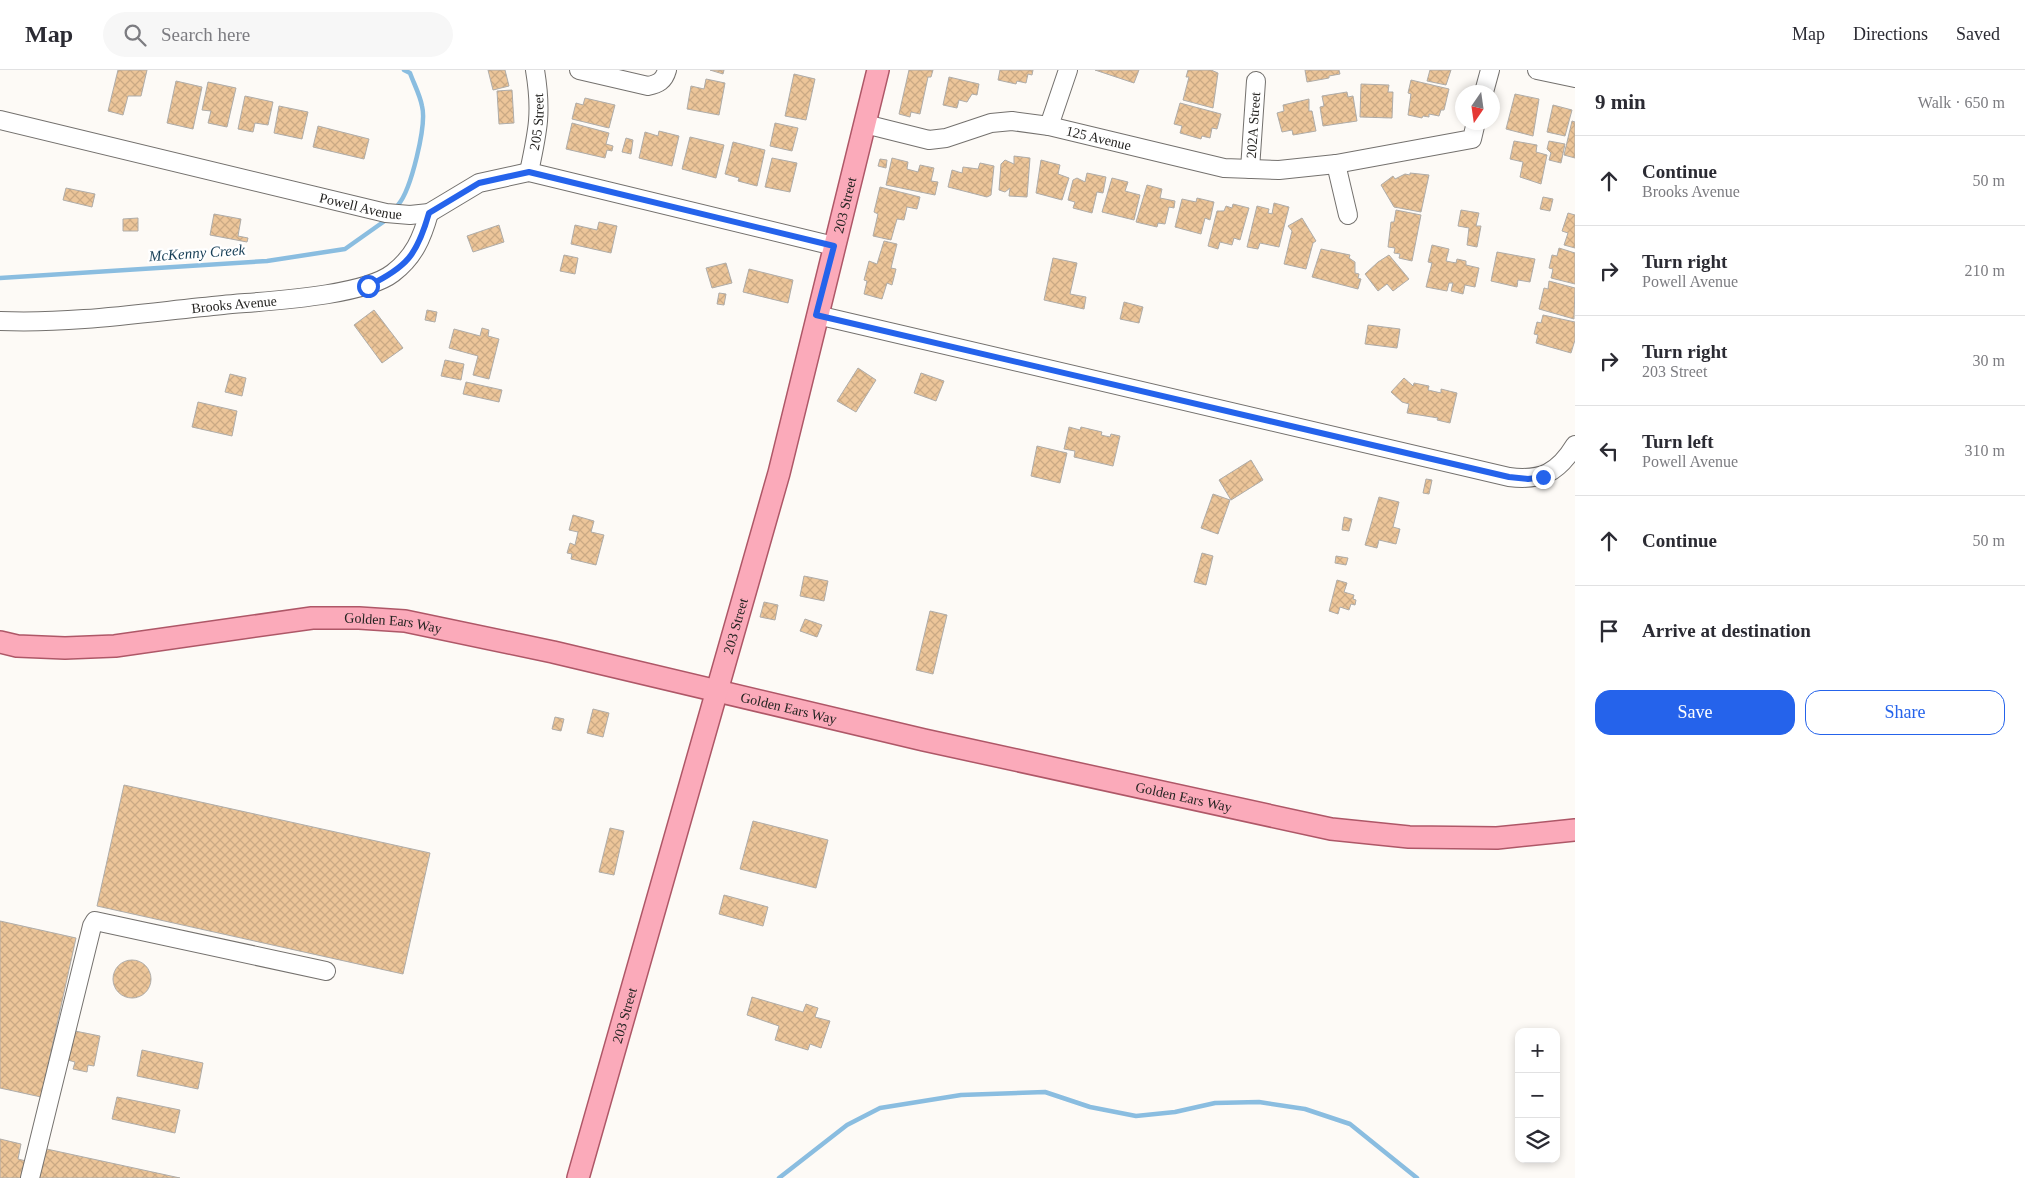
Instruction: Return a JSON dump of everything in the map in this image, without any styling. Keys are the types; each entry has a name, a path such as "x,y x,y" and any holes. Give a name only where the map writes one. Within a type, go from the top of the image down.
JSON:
{"main road":[{"name":"203 Street","path":"578,1178 777,483 816,315 878,70"},
{"name":"Golden Ears Way","path":"0,642 17,646 65,648 115,646 312,618 386,619 438,626 915,738 1331,829 1409,837 1497,838 1575,830"}],"street":[{"name":"205 Street","path":"529,172 540,119 540,102 535,70"},
{"path":"579,70 648,86 658,84 665,77 667,70"},
{"path":"1049,126 1068,70"},
{"path":"1486,85 1490,70"},
{"path":"1537,70 1575,78"},
{"name":"202A Street","path":"1250,169 1256,81"},
{"name":"Powell Avenue","path":"0,120 386,213 410,216 429,213 479,183 529,172 834,246"},
{"name":"125 Avenue","path":"865,124 929,140 946,138 991,123 1012,121 1049,126 1224,168 1278,170 1336,164 1474,131"},
{"path":"1336,164 1348,215"},
{"name":"Brooks Avenue","path":"0,321 58,322 307,297 368,286 392,274 417,249 429,213"},
{"path":"816,315 1509,477 1528,479 1543,477 1568,456 1575,445"},
{"path":"30,1178 92,926 95,921 326,970"}],"building":[{"path":"118,70 147,70 141,96 128,96 123,115 108,111"},
{"path":"488,70 505,70 509,86 493,90"},
{"path":"710,70 724,70 723,74"},
{"path":"909,70 933,70 931,77 928,77 920,114 911,112 910,117 899,114"},
{"path":"1000,70 1033,70 1032,75 1028,74 1026,83 1017,81 1016,84 998,80"},
{"path":"1095,70 1139,70 1134,83"},
{"path":"1188,70 1211,70 1218,73 1213,108 1183,100 1189,77 1186,77"},
{"path":"1305,70 1339,70 1340,74 1307,82"},
{"path":"1430,70 1451,70 1446,85 1427,81"},
{"path":"794,74 815,79 806,120 785,116"},
{"path":"949,77 979,84 977,95 972,94 967,102 959,100 957,108 943,105"},
{"path":"706,79 725,83 719,115 687,109 691,86 704,89"},
{"path":"1411,80 1449,89 1444,110 1441,110 1439,116 1429,114 1429,117 1423,116 1422,118 1408,115 1411,94 1408,93"},
{"path":"176,81 202,87 193,129 167,123"},
{"path":"208,82 236,88 227,127 208,123 211,111 202,110"},
{"path":"1361,84 1389,85 1388,92 1393,92 1392,118 1360,117"},
{"path":"512,90 514,123 499,124 497,91"},
{"path":"1347,92 1348,97 1353,96 1357,121 1323,126 1320,107 1324,106 1322,96"},
{"path":"1515,94 1539,99 1533,136 1506,129"},
{"path":"245,96 273,102 268,125 255,123 253,132 238,129"},
{"path":"585,98 615,105 609,128 572,119 576,103 583,105"},
{"path":"1309,99 1309,111 1312,111 1316,131 1293,135 1292,130 1282,132 1277,113 1284,111 1283,105"},
{"path":"1180,103 1221,114 1217,129 1212,128 1210,138 1202,136 1201,139 1180,133 1182,126 1174,124"},
{"path":"1553,105 1572,110 1565,136 1547,132"},
{"path":"279,106 308,112 302,139 274,133"},
{"path":"1572,121 1575,122 1575,158 1564,155"},
{"path":"572,123 609,133 606,144 613,146 612,151 607,150 605,158 566,149"},
{"path":"775,123 798,128 792,151 770,146"},
{"path":"318,126 369,139 364,159 313,147"},
{"path":"659,131 679,136 672,166 639,158 645,132 658,136"},
{"path":"690,137 724,145 716,178 682,169"},
{"path":"626,138 633,140 631,154 622,152"},
{"path":"1514,141 1537,145 1536,152 1547,155 1541,184 1520,177 1523,162 1510,159"},
{"path":"1549,141 1565,144 1561,163 1549,160 1551,153 1547,149"},
{"path":"733,142 765,150 757,186 738,181 739,178 725,174"},
{"path":"1014,156 1030,158 1027,197 1009,196 1010,188 1005,192 999,190 1001,164 1005,160 1014,164"},
{"path":"772,158 797,163 790,192 765,187"},
{"path":"892,158 908,162 907,169 918,172 920,165 934,168 931,181 938,182 935,195 886,185"},
{"path":"880,159 887,160 886,168 878,166"},
{"path":"1041,160 1060,165 1058,174 1069,178 1062,200 1036,193"},
{"path":"980,163 994,166 991,195 987,197 948,187 952,170 962,173 963,167 978,169"},
{"path":"1087,173 1106,177 1103,193 1097,192 1092,213 1073,208 1075,202 1068,200 1073,180 1077,178 1085,182"},
{"path":"1410,173 1429,175 1421,212 1394,207 1381,185 1393,176 1395,179 1405,174 1410,175"},
{"path":"1112,178 1128,182 1125,191 1140,195 1134,220 1102,212"},
{"path":"1147,185 1162,189 1160,198 1175,201 1174,208 1169,207 1165,224 1158,223 1157,227 1136,222"},
{"path":"880,187 920,197 917,209 907,207 904,220 897,219 891,240 873,236 878,214 874,212"},
{"path":"66,188 95,194 92,207 63,200"},
{"path":"1543,197 1553,199 1550,211 1540,209"},
{"path":"1197,198 1214,202 1210,220 1205,218 1201,234 1175,227 1182,199 1196,202"},
{"path":"1274,203 1289,207 1279,247 1260,243 1258,249 1247,247 1257,206 1269,209 1268,213 1272,214"},
{"path":"1233,204 1249,208 1240,240 1234,238 1232,245 1220,242 1218,249 1208,246 1217,211 1224,211 1226,206 1232,208"},
{"path":"1396,210 1421,215 1412,261 1399,258 1400,254 1394,253 1395,248 1388,247 1391,222 1394,222"},
{"path":"1461,210 1479,213 1476,226 1481,226 1477,247 1467,245 1469,228 1458,226"},
{"path":"1568,213 1575,215 1575,248 1564,245 1568,233 1562,231"},
{"path":"214,214 241,219 238,236 248,238 247,242 210,235"},
{"path":"138,218 138,231 123,231 123,219"},
{"path":"1302,218 1316,241 1313,243 1306,269 1284,264 1292,231 1288,226"},
{"path":"599,222 617,226 611,253 571,244 575,225 597,230"},
{"path":"499,225 504,242 473,252 467,236"},
{"path":"884,241 897,244 891,268 896,269 892,285 887,283 882,299 864,294 867,281 864,280 869,261 877,264"},
{"path":"1432,245 1449,249 1446,261 1456,263 1457,259 1466,261 1466,265 1479,268 1475,287 1465,285 1463,294 1451,291 1453,283 1449,283 1447,291 1426,287 1432,263 1428,262"},
{"path":"1559,248 1575,253 1575,284 1551,278 1553,269 1549,268 1552,255 1557,256"},
{"path":"1321,249 1350,255 1349,258 1355,262 1355,273 1359,274 1358,278 1361,279 1358,289 1312,277"},
{"path":"1497,252 1535,259 1530,282 1518,280 1517,287 1491,281"},
{"path":"564,255 578,258 575,274 560,271"},
{"path":"1389,255 1409,279 1393,291 1387,284 1378,291 1365,274"},
{"path":"1053,258 1077,263 1070,294 1086,297 1084,309 1044,300"},
{"path":"726,263 732,283 712,288 706,268"},
{"path":"749,269 793,280 788,303 743,292"},
{"path":"1549,281 1575,288 1574,319 1539,309 1544,288 1548,289"},
{"path":"719,293 726,294 724,305 717,304"},
{"path":"1124,302 1143,307 1139,323 1120,319"},
{"path":"374,310 403,348 382,363 354,325"},
{"path":"427,310 437,312 435,322 425,320"},
{"path":"1543,315 1575,322 1575,340 1571,353 1536,343 1538,335 1534,334 1537,322 1541,323"},
{"path":"1368,325 1400,329 1397,348 1365,344"},
{"path":"482,328 489,330 488,336 499,339 489,379 473,375 478,356 449,348 454,329 480,336"},
{"path":"445,360 464,364 461,380 441,376"},
{"path":"858,368 876,380 856,412 837,401"},
{"path":"921,373 944,381 936,401 914,393"},
{"path":"230,374 246,378 242,396 225,392"},
{"path":"1404,378 1413,386 1414,383 1429,386 1428,390 1441,393 1441,389 1457,393 1450,423 1437,420 1438,418 1407,413 1409,404 1402,402 1391,392"},
{"path":"466,382 502,390 499,402 463,394"},
{"path":"198,402 237,411 232,436 192,427"},
{"path":"1069,427 1080,430 1081,427 1102,432 1101,435 1110,437 1111,434 1120,436 1113,466 1074,457 1075,451 1064,449"},
{"path":"1037,446 1067,453 1060,483 1031,476"},
{"path":"1251,460 1263,480 1231,500 1219,480"},
{"path":"1426,479 1432,480 1429,494 1423,493"},
{"path":"1213,494 1230,500 1218,534 1201,528"},
{"path":"1379,497 1399,502 1393,527 1400,529 1396,544 1379,540 1377,548 1365,545"},
{"path":"573,515 594,521 591,532 604,535 596,565 571,559 572,554 567,553 570,543 575,545 578,532 569,530"},
{"path":"1344,517 1352,519 1349,531 1342,530"},
{"path":"1202,553 1213,556 1206,585 1194,582"},
{"path":"1336,556 1348,558 1346,565 1335,563"},
{"path":"804,576 828,581 824,601 800,596"},
{"path":"1337,580 1347,583 1344,592 1354,595 1353,599 1356,600 1355,605 1351,604 1349,610 1340,607 1338,614 1329,611"},
{"path":"764,602 778,605 775,620 760,617"},
{"path":"930,611 947,615 933,674 916,670"},
{"path":"805,619 822,625 817,637 800,631"},
{"path":"593,709 609,713 603,737 587,733"},
{"path":"555,717 564,719 561,731 552,729"},
{"path":"124,785 430,853 403,974 97,906"},
{"path":"753,821 828,840 816,888 740,869"},
{"path":"610,828 624,831 614,875 599,872"},
{"path":"724,895 768,907 763,926 719,914"},
{"path":"0,921 76,938 41,1097 0,1088"},
{"path":"132,960 139,961 145,966 150,972 150,986 145,992 139,997 132,998 125,997 119,992 114,986 113,979 114,972 119,966 125,961"},
{"path":"752,997 803,1012 806,1004 818,1008 815,1017 830,1021 821,1048 810,1044 808,1050 775,1040 779,1026 747,1015"},
{"path":"70,1030 100,1036 94,1066 88,1065 87,1072 73,1069 75,1062 64,1059"},
{"path":"142,1050 203,1063 198,1089 137,1076"},
{"path":"117,1097 180,1110 175,1133 112,1119"},
{"path":"0,1139 21,1144 18,1159 30,1162 26,1178 0,1178"},
{"path":"42,1148 180,1178 36,1178"}],"waterway":[{"name":"McKenny Creek","path":"398,205 413,172 420,142 423,115 420,98 410,73 404,70"},
{"name":"McKenny Creek","path":"0,278 267,261 345,249 386,220"},
{"path":"779,1178 847,1125 880,1108 961,1095 1045,1092 1090,1107 1136,1116 1175,1112 1215,1103 1259,1102 1305,1109 1350,1124 1417,1178"}],"route":[{"path":"368,286 392,274 417,249 429,213 479,183 503,176 529,172 834,246 816,315 1509,477 1528,479 1543,477"}]}
